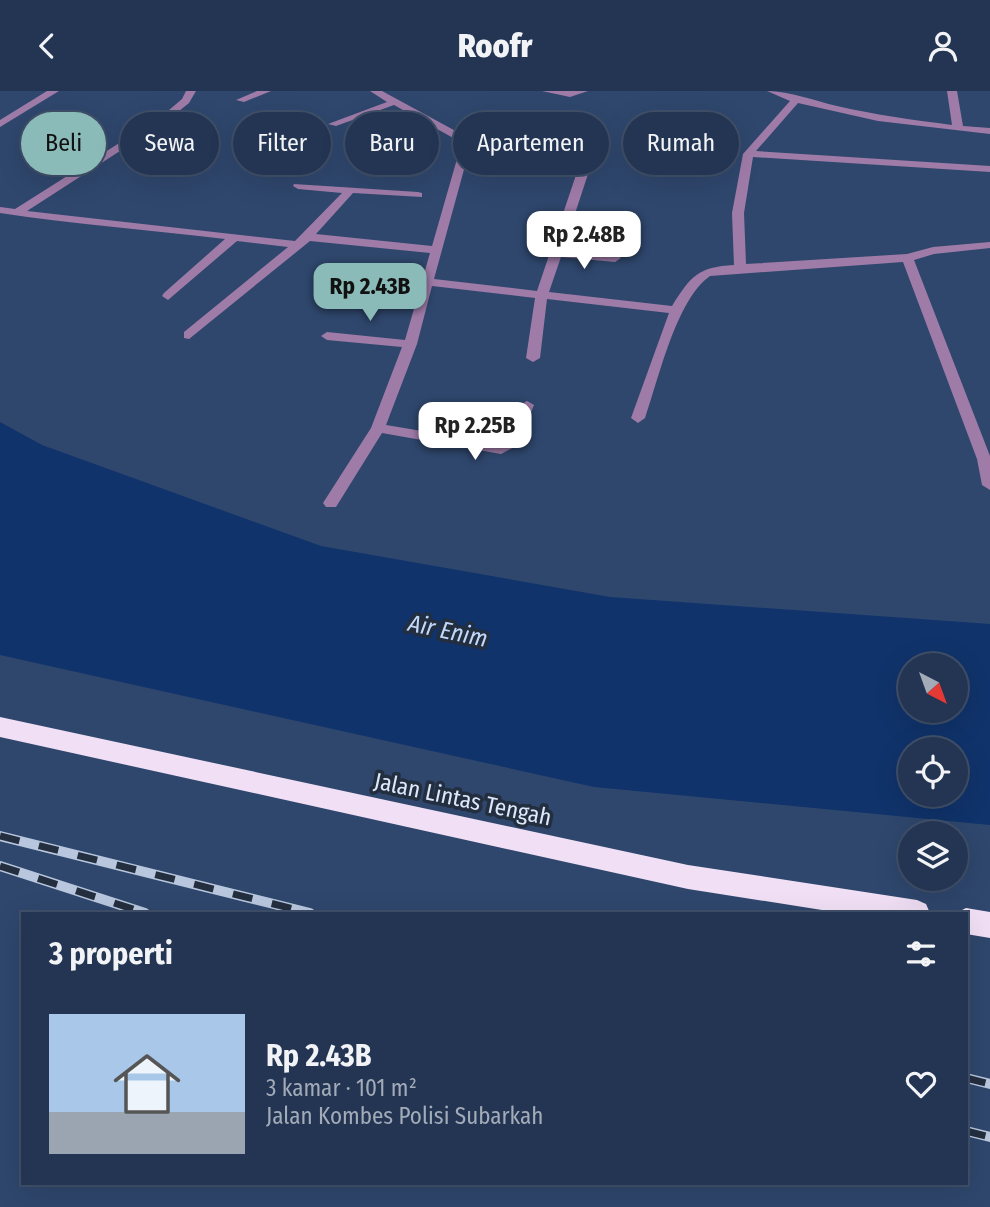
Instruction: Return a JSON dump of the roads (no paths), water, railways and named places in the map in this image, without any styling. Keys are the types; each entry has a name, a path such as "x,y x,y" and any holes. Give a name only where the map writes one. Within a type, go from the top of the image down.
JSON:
{"highway":[{"name":"Jalan Lintas Tengah","path":"0,727 688,877 911,912"},
{"path":"968,921 990,925"}],"street":[{"path":"0,124 5,118 54,91"},
{"path":"15,214 165,118 186,100 191,91"},
{"path":"241,100 266,91"},
{"path":"375,91 453,134"},
{"path":"547,91 570,94 583,91"},
{"path":"772,91 796,100 878,118 990,131"},
{"path":"952,91 958,129"},
{"path":"740,269 738,213 748,154 796,100"},
{"path":"333,124 395,102"},
{"path":"748,154 990,169"},
{"path":"331,502 378,428 410,344 458,175"},
{"path":"533,358 542,294 583,175"},
{"path":"298,186 418,195"},
{"path":"188,335 302,241 350,190"},
{"path":"0,210 15,214 235,237 437,250"},
{"path":"168,296 235,237"},
{"path":"638,418 676,310 702,274 712,270 907,258 933,251 990,245"},
{"path":"555,253 615,258"},
{"path":"907,258 984,459 990,485"},
{"path":"429,282 676,310"},
{"path":"327,336 410,344"},
{"path":"378,428 501,449 511,445 527,405"}],"water":[{"name":"Air Enim","path":"0,422 42,445 321,546 610,597 990,624 990,825 594,787 0,655"}],"railway":[{"path":"0,836 306,912"},
{"path":"0,866 142,912"},
{"path":"968,1078 990,1084"},
{"path":"968,1132 990,1137"}]}
